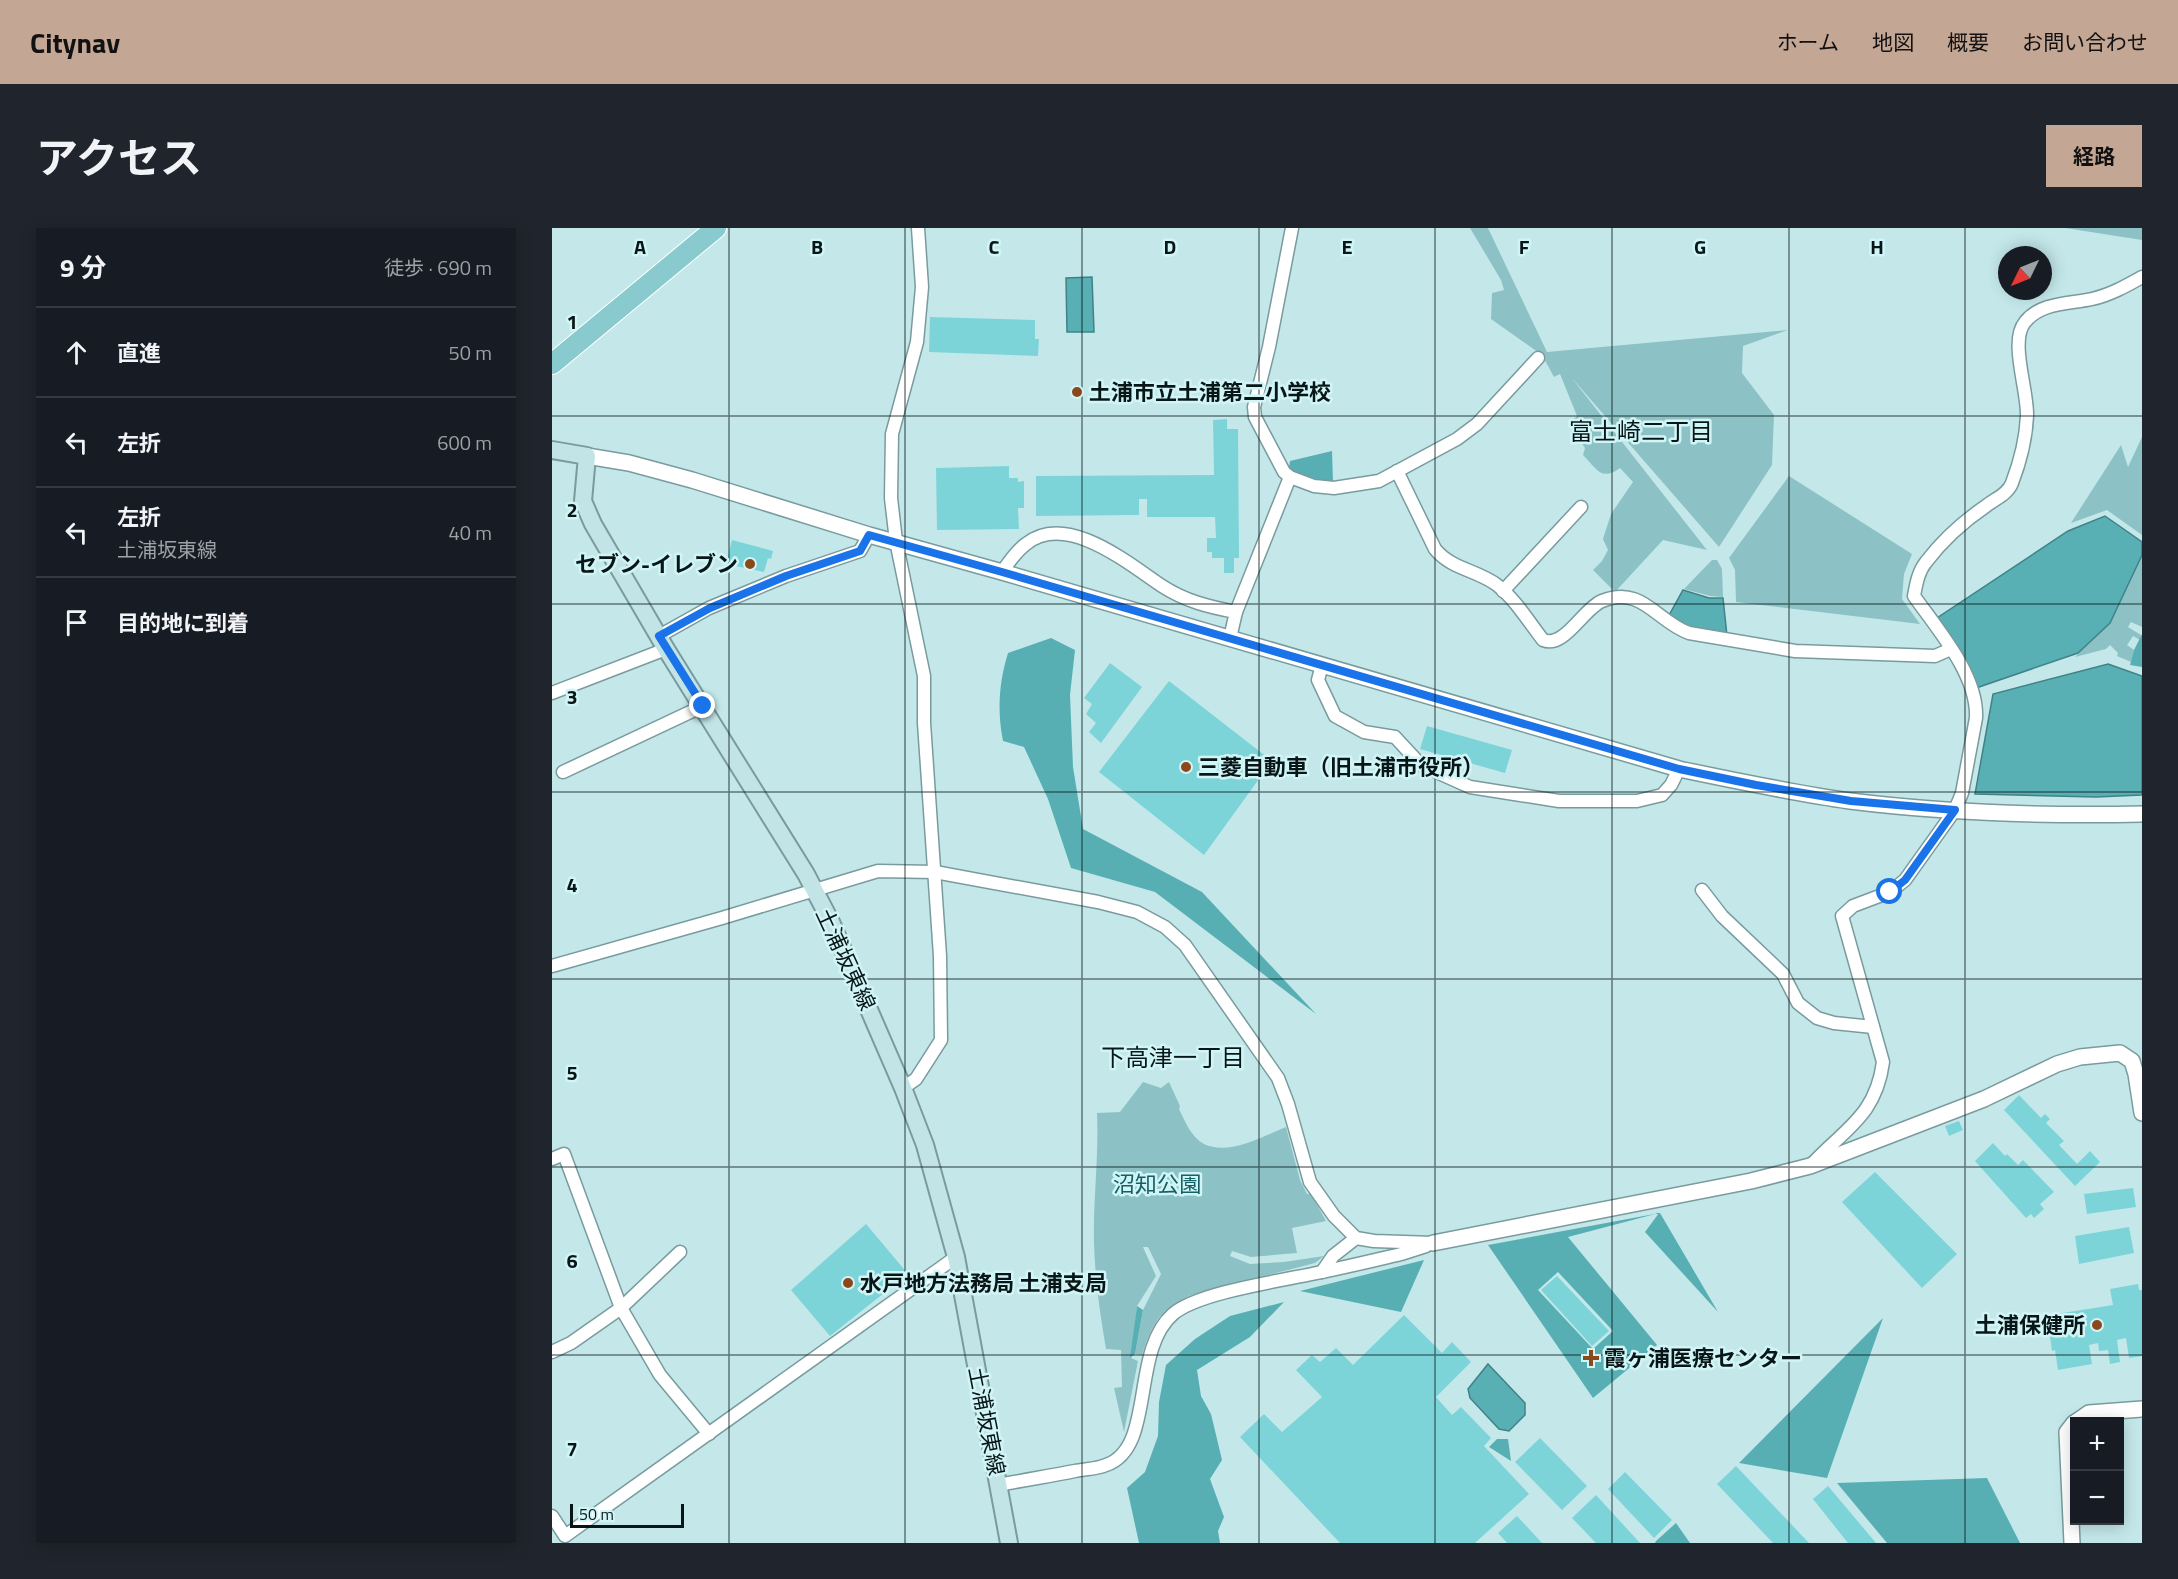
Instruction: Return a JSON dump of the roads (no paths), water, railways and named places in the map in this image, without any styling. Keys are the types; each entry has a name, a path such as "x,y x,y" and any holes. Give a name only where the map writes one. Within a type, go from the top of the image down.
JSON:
{"main road":[{"path":"552,364 716,228"},
{"path":"552,450 587,456"},
{"name":"土浦坂東線","path":"587,456 583,489 586,510 663,642 814,890 866,1000 903,1088 925,1145 956,1257 1009,1543"}],"street":[{"path":"903,1088 916,1079 941,1040 940,956 924,723 924,676 896,541 891,498 892,434 916,342 922,287 918,228"},
{"path":"1292,228 1269,347 1254,407 1256,417 1284,472 1290,477 1314,486 1334,488 1379,481 1457,439 1477,424 1538,358"},
{"path":"1810,1166 1860,1119 1881,1079 1883,1062 1842,916 1853,906 1890,892 1905,880 1955,810 1962,793 1977,706 1969,680 1951,649 1914,596 1917,581 1924,563 1963,524 2010,490 2020,460 2027,417 2026,389 2017,349 2018,337 2023,324 2032,314 2051,305 2093,299 2109,294 2142,277"},
{"path":"587,456 653,469 727,490 869,535 1679,769 1851,801 2015,815 2142,814"},
{"path":"1397,471 1435,549 1442,557 1460,568 1485,578 1503,591 1543,640 1548,642 1558,640 1565,635 1589,609 1616,597 1640,600 1676,628 1689,633 1795,651 1935,656 1951,649"},
{"path":"1230,638 1236,612 1290,477"},
{"path":"1503,591 1581,507"},
{"path":"1002,572 1027,542 1053,532 1103,547 1163,586 1198,604 1236,612"},
{"path":"552,693 663,642 720,603 786,576 860,551 869,535"},
{"path":"1322,665 1318,680 1335,716 1364,732 1395,737 1421,765 1470,787 1559,801 1638,801 1662,795 1671,785 1679,769"},
{"path":"563,772 703,706"},
{"path":"552,966 878,871 935,872 1098,902 1137,912 1165,927 1185,945 1278,1078 1288,1104 1310,1182 1334,1216 1356,1238 1374,1241 1433,1243"},
{"path":"1702,890 1722,916 1783,974 1798,1003 1817,1018 1834,1023 1873,1027"},
{"path":"999,1485 1108,1465 1124,1453 1132,1442 1136,1430 1147,1363 1162,1326 1174,1313 1190,1304 1220,1294 1401,1254 1433,1243 1751,1181 1810,1166 1984,1098 2057,1064 2080,1057 2120,1053 2132,1061 2142,1113"},
{"path":"552,1159 564,1154 621,1308 660,1375 710,1434"},
{"path":"1322,1272 1333,1256 1356,1238"},
{"path":"552,1352 571,1343 621,1308 680,1252"},
{"path":"552,1516 567,1539 782,1380 956,1257"},
{"path":"2083,1417 2089,1413 2142,1409"},
{"path":"2070,1428 2067,1432 2072,1543"}],"place":[{"name":"土浦市立土浦第二小学校","path":"1077,392"},
{"name":"セブン-イレブン","path":"750,564"},
{"name":"三菱自動車（旧土浦市役所）","path":"1186,767"},
{"name":"水戸地方法務局 土浦支局","path":"848,1283"},
{"name":"土浦保健所","path":"2097,1325"},
{"name":"霞ヶ浦医療センター","path":"1591,1358"}],"district":[{"name":"富士崎二丁目","path":"1641,431"},
{"name":"下高津一丁目","path":"1173,1057"}],"park label":[{"name":"沼知公園","path":"1157,1184"}]}
